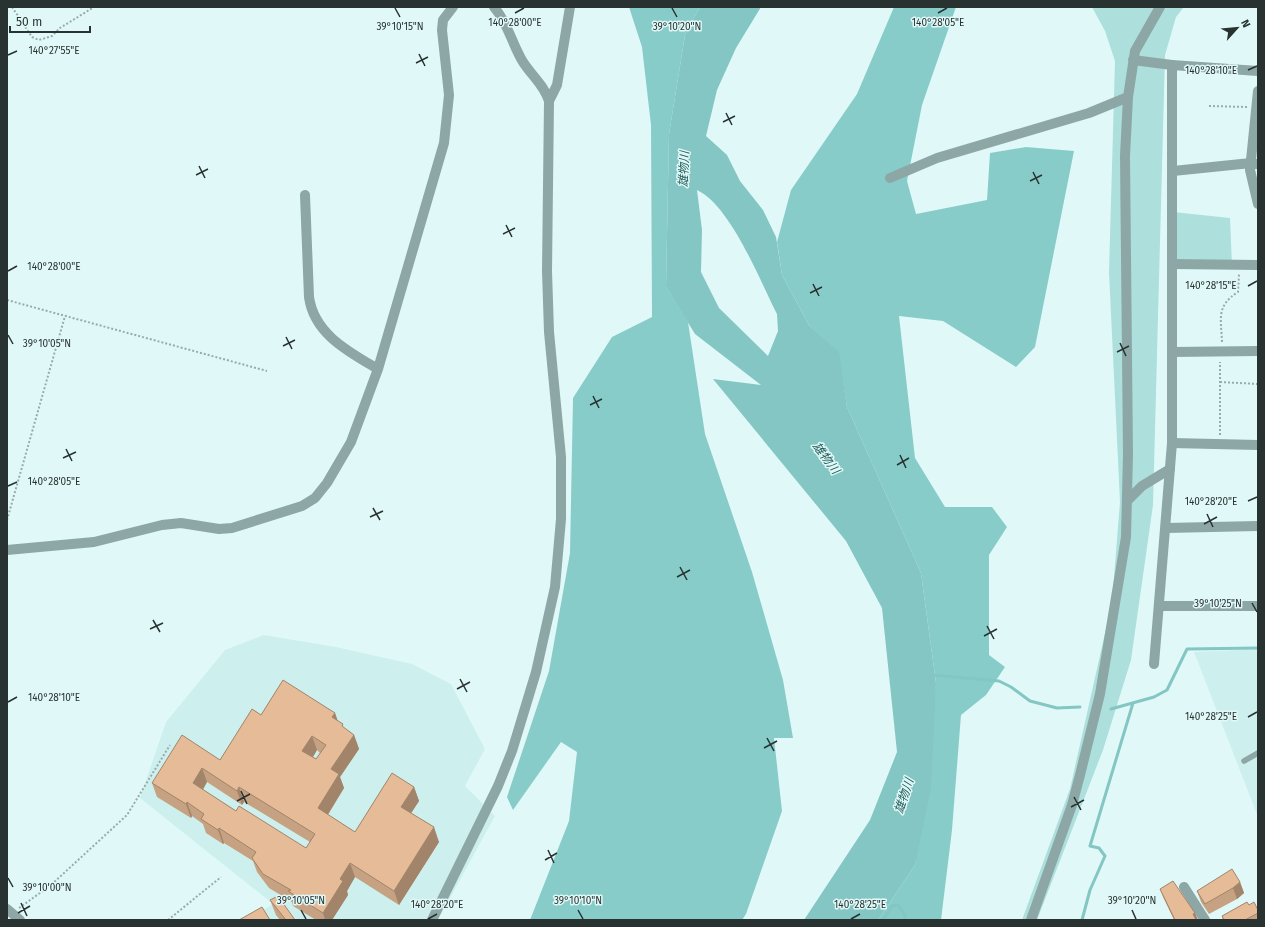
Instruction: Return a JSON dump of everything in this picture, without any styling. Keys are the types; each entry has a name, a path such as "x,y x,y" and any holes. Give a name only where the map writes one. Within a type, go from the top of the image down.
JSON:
{"street":[{"path":"7,550 94,542 162,525 181,523 220,529 232,528 302,506 315,498 338,466 350,442 378,369 444,143 449,95 442,30 444,20 453,7"},
{"path":"432,920 498,786 512,751 536,672 555,587 560,519 561,457 549,332 547,271 549,101 545,90 523,62 501,15 494,7"},
{"path":"549,101 557,85 570,7"},
{"path":"1031,920 1072,805 1100,694 1126,537 1125,156 1128,97 1133,60 1138,45 1160,7"},
{"path":"1133,60 1172,65 1258,71"},
{"path":"1154,664 1160,606 1172,443 1172,65"},
{"path":"1258,91 1256,107 1255,164 1250,170 1258,204"},
{"path":"890,178 937,158 1089,113 1128,97"},
{"path":"1173,171 1255,164"},
{"path":"305,195 309,297 312,314 323,329 335,341 378,369"},
{"path":"1172,264 1258,265"},
{"path":"1172,352 1258,350"},
{"path":"1172,443 1258,445"},
{"path":"1127,501 1142,486 1170,470"},
{"path":"1166,528 1258,526"},
{"path":"1160,606 1258,606"},
{"path":"1184,888 1205,920"}],"lane":[{"path":"1244,761 1258,753"}],"path":[{"path":"12,7 32,37 39,40 52,36 60,28 94,7"},
{"path":"1209,106 1256,107"},
{"path":"1220,444 1220,357 1223,351 1221,310 1230,298 1238,292 1239,265"},
{"path":"7,300 267,371"},
{"path":"7,520 65,316"},
{"path":"1220,382 1258,384"},
{"path":"13,914 51,885 127,816 170,745"},
{"path":"168,920 221,877"}],"shaded area":[{"path":"629,7 700,7 685,35 669,134 666,287 688,322 705,434 752,572 783,680 793,738 774,738 782,811 746,914 742,920 530,920 569,821 577,752 561,742 513,810 507,797 549,671 570,553 573,398 612,337 652,317 651,125 642,47"},
{"path":"894,7 956,7 922,105 907,181 916,214 987,200 990,153 1026,147 1074,151 1035,347 1016,367 943,321 899,316 915,458 945,507 992,507 1007,527 989,555 989,655 1005,667 986,695 961,715 952,830 941,920 878,920 915,865 936,683 921,573 847,407 838,352 809,325 782,275 777,242 791,190 857,94"},
{"path":"1092,7 1184,7 1176,17 1165,55 1153,505 1131,660 1103,750 1037,920 1022,920 1070,789 1112,602 1120,502 1109,272 1115,61 1105,31"},
{"path":"1173,212 1230,218 1232,265 1172,264"},
{"path":"264,635 336,647 412,664 451,684 485,749 465,786 495,816 438,920 246,920 273,904 140,798 166,722 225,650"},
{"path":"1258,649 1258,817 1194,652"}],"water":[{"name":"雄物川","path":"700,7 761,7 736,48 717,90 706,136 727,155 740,181 763,210 776,237 782,275 809,325 839,352 847,407 921,573 936,683 931,788 915,865 878,920 804,920 870,820 897,752 882,608 846,541 713,379 761,385 695,334 666,287 669,134 685,35","holes":["697,190 710,199 733,228 753,264 777,314 778,331 768,356 719,308 701,272 702,230"]}],"building":[{"path":"283,680 335,713 332,717 343,724 342,726 354,735 331,769 339,774 318,808 355,832 392,773 414,787 401,807 434,827 394,891 350,863 340,879 343,881 323,913 288,891 291,890 263,874 252,858 256,852 219,828 218,830 201,819 204,814 187,802 186,804 152,783 182,735 220,760 252,709 261,715","holes":["312,736 326,745 316,759 302,751","202,768 237,791 239,787 315,834 306,848 239,806 236,811 193,783"]},
{"path":"1232,869 1240,882 1233,888 1205,904 1197,891"},
{"path":"1173,881 1195,913 1193,914 1196,920 1175,920 1160,889"},
{"path":"278,896 295,920 286,920 270,900"},
{"path":"1247,902 1249,905 1254,902 1258,913 1245,920 1224,920 1222,916"},
{"path":"262,907 270,920 239,920"}],"waterway":[{"path":"1111,709 1154,697 1167,690 1187,649 1258,648"},
{"path":"932,675 999,681 1011,687 1030,701 1057,708 1080,707"},
{"path":"1082,920 1090,890 1105,856 1099,848 1090,846 1133,703"},
{"path":"883,920 892,906 898,905 905,915 905,920"}]}
